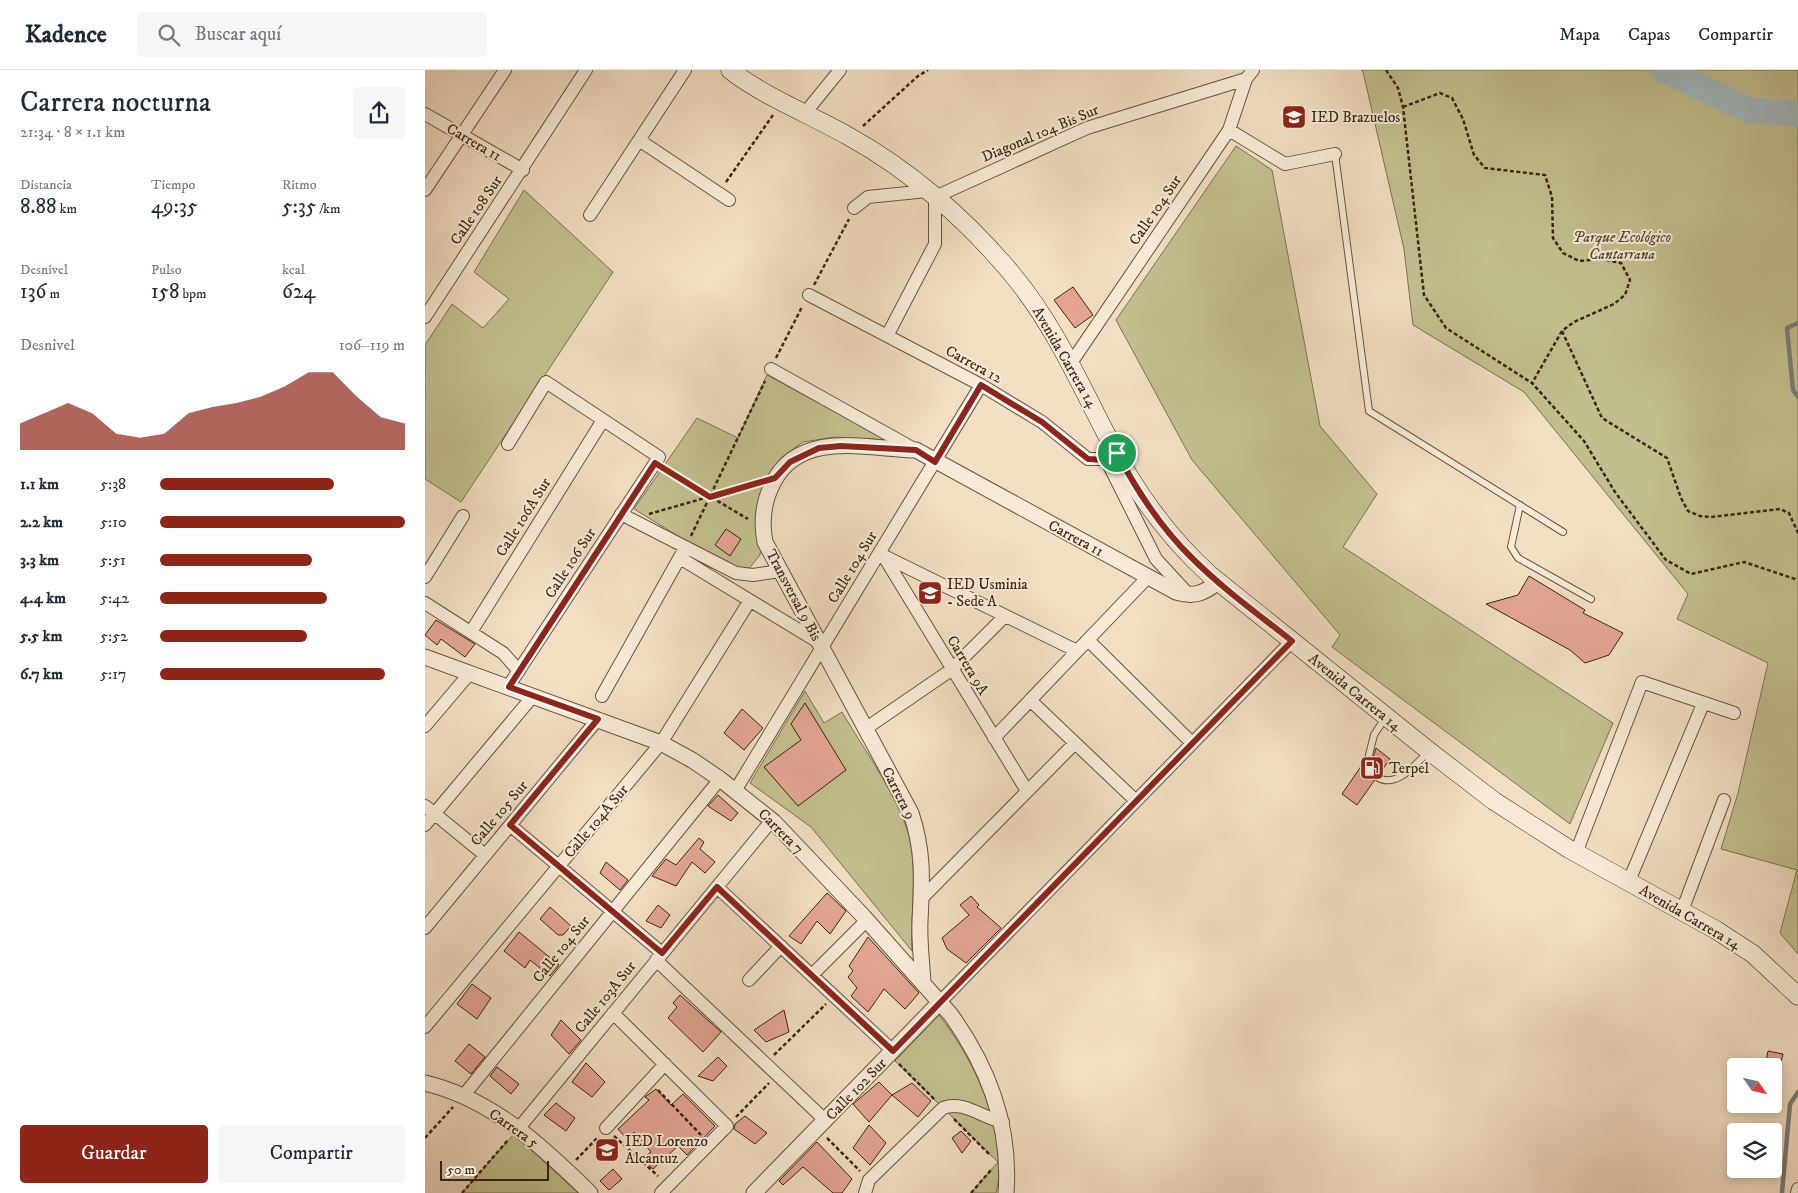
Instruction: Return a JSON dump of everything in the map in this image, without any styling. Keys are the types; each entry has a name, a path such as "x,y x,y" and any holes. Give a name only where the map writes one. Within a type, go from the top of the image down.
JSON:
{"main road":[{"name":"Avenida Carrera 14","path":"732,71 851,137 931,194 988,246 1013,275 1037,308 1071,363 1111,456 1165,527 1192,558 1217,582 1429,752 1494,801 1576,853 1716,930 1753,954 1798,996"}],"street":[{"path":"425,190 505,70"},
{"name":"Calle 108 Sur","path":"425,317 523,170 586,70"},
{"path":"590,215 685,70"},
{"path":"805,113 840,70"},
{"name":"Calle 104 Sur","path":"1071,363 1229,130 1249,74"},
{"name":"Diagonal 104 Bis Sur","path":"931,194 1087,128 1249,74"},
{"name":"Carrera 11","path":"425,114 523,170"},
{"path":"1229,130 1285,164 1335,154"},
{"path":"639,140 729,200"},
{"path":"854,208 868,197 931,194 935,244 887,336"},
{"name":"Carrera 12","path":"809,295 981,385 1042,422 1080,455 1097,461 1111,456"},
{"path":"771,369 916,450"},
{"path":"508,444 546,382 603,420 657,460"},
{"name":"Calle 104 Sur","path":"735,791 821,645 881,554 981,385"},
{"name":"Calle 106A Sur","path":"471,632 603,420"},
{"path":"764,535 766,499 775,478 790,462 819,448 865,446 916,450"},
{"name":"Carrera 11","path":"916,450 1148,578 1176,592 1190,596"},
{"path":"1111,456 1157,559 1190,596 1208,590 1217,582"},
{"name":"Calle 106 Sur","path":"509,687 626,517 657,460"},
{"path":"425,577 463,516"},
{"path":"626,517 683,553 749,602 821,645"},
{"name":"Transversal 9 Bis","path":"764,535 780,571 821,645"},
{"path":"683,553 736,573 753,575 780,571"},
{"path":"602,696 683,553"},
{"path":"881,554 1077,651"},
{"name":"Carrera 9A","path":"881,554 1027,791"},
{"path":"994,738 1148,578"},
{"name":"Calle 104A Sur","path":"425,1028 661,743 749,602"},
{"path":"425,603 503,653 519,671"},
{"path":"865,729 951,670 1005,616"},
{"path":"1088,640 1192,743"},
{"name":"Calle 102 Sur","path":"754,1193 1292,641"},
{"name":"Carrera 9","path":"821,645 911,813 921,847 922,898 920,939 923,983"},
{"name":"Carrera 7","path":"425,657 661,743 692,760 720,779 771,820 867,920 940,1002 961,1029 975,1052 994,1094 1003,1122 1007,1152 1006,1193"},
{"path":"425,726 470,674"},
{"path":"1576,853 1642,682 1733,713"},
{"path":"425,825 430,810 533,696"},
{"path":"1030,700 1136,801"},
{"path":"1629,881 1703,704"},
{"name":"Calle 105 Sur","path":"425,928 598,719"},
{"path":"922,898 1075,743"},
{"name":"Calle 104 Sur","path":"464,1095 720,779"},
{"path":"1682,911 1724,800"},
{"path":"430,810 485,855"},
{"name":"Calle 103A Sur","path":"519,1128 771,820"},
{"path":"510,825 612,911 777,1075 821,1124"},
{"path":"717,887 893,1051"},
{"path":"812,975 867,920"},
{"path":"749,980 781,946"},
{"path":"613,1013 727,1126 665,1190"},
{"path":"606,1128 665,1064"},
{"name":"Carrera 5","path":"425,1083 464,1095 519,1128 590,1193"},
{"path":"865,1193 869,1180 943,1108 951,1105 964,1106 1003,1122"},
{"path":"1797,1193 1798,1189"}],"lane":[{"path":"1335,154 1369,411 1563,532"},
{"path":"1520,505 1511,547 1518,558 1591,599"},
{"path":"1369,755 1374,735 1385,716"},
{"path":"1377,777 1383,780 1395,780 1412,768 1429,752"}],"path":[{"path":"851,137 918,76 928,70"},
{"path":"1386,70 1397,88 1403,107 1424,295 1447,328 1532,383 1584,441 1615,492 1666,560 1691,574 1744,562 1798,580"},
{"path":"1403,107 1440,93 1452,98 1463,119 1474,155 1485,168 1545,175 1552,197 1553,238 1563,253 1579,261 1602,259 1621,263 1630,280 1625,294 1613,304 1574,322 1562,331 1532,383"},
{"path":"717,193 783,101"},
{"path":"1562,331 1602,418 1667,458 1681,498 1688,511 1711,517 1780,509 1789,513 1798,533"},
{"path":"657,460 764,535"},
{"path":"626,517 710,497 775,478"},
{"path":"765,1064 834,996"},
{"path":"727,1126 777,1075"},
{"path":"650,1081 710,1144"},
{"path":"425,1138 464,1095"},
{"path":"821,1124 869,1180"},
{"path":"462,1193 519,1128"},
{"path":"567,1170 606,1128 665,1190"},
{"path":"971,1193 1007,1152"}],"green space":[{"name":"Parque Ecológico Cantarrana","path":"1361,70 1798,70 1798,954 1780,933 1797,870 1721,849 1738,793 1768,663 1677,619 1688,594 1524,392 1413,325 1404,249"},
{"path":"1236,146 1272,170 1320,426 1377,494 1343,547 1613,723 1570,824 1332,647 1340,635 1192,460 1116,320"},
{"path":"524,190 613,272 461,502 425,479 425,345 452,304 483,328 509,299 474,272"},
{"path":"767,375 887,440 835,437 803,442 782,457 768,478 760,555 747,571 727,566 634,509 697,418 738,438"},
{"path":"805,691 824,723 842,712 889,789 904,821 912,850 913,864 912,951 811,827 750,783"},
{"path":"939,1015 965,1054 986,1099 994,1123 999,1170 996,1193 971,1193 998,1162 895,1061"},
{"path":"514,1134 578,1193 462,1193"}],"building":[{"path":"1073,287 1093,315 1075,328 1054,300"},
{"path":"726,529 741,539 730,556 715,545"},
{"path":"1529,576 1585,610 1583,613 1623,633 1609,655 1585,663 1570,650 1486,604 1518,595"},
{"path":"436,620 475,644 465,657 441,639 437,645 425,635"},
{"path":"805,703 846,770 798,806 764,767 801,740 791,724"},
{"path":"742,709 763,728 744,750 724,733"},
{"name":"Terpel","path":"1376,748 1390,759 1380,773 1373,775 1374,781 1357,805 1342,794 1366,759 1373,758"},
{"path":"718,795 738,813 731,821 708,806"},
{"path":"699,838 704,842 700,849 715,862 705,873 692,862 676,886 652,876 666,859 676,865"},
{"path":"606,862 628,880 620,890 600,873"},
{"path":"827,893 846,911 830,934 817,921 801,944 789,936"},
{"path":"971,896 979,905 977,907 1001,928 966,963 947,949 942,938 969,915 960,905"},
{"path":"658,905 670,915 661,928 646,921"},
{"path":"550,907 571,926 563,935 558,935 540,919"},
{"path":"519,932 559,965 550,976 530,960 525,968 504,951"},
{"path":"868,937 919,993 905,1009 884,989 868,1012 851,996 857,988 848,977 853,971 849,966"},
{"path":"472,984 491,998 477,1019 457,1004"},
{"path":"680,995 721,1032 703,1052 668,1018 677,1007 673,1003"},
{"path":"784,1010 789,1032 766,1042 754,1030"},
{"path":"561,1020 581,1040 569,1054 551,1035"},
{"path":"469,1044 485,1057 471,1074 455,1061"},
{"path":"1768,1051 1783,1054 1782,1058 1767,1058"},
{"path":"718,1057 727,1066 713,1081 698,1076"},
{"path":"586,1063 605,1082 592,1097 572,1082"},
{"path":"497,1067 519,1084 511,1094 490,1076"},
{"path":"879,1082 892,1095 869,1122 853,1104"},
{"path":"912,1083 931,1101 918,1117 892,1095"},
{"path":"656,1089 671,1105 683,1094 715,1126 687,1155 678,1146 653,1169 643,1158 651,1152 634,1132 627,1139 618,1129 649,1100 645,1097"},
{"path":"556,1103 575,1118 566,1131 544,1115"},
{"path":"745,1116 767,1133 755,1144 734,1129 735,1124"},
{"path":"869,1125 886,1143 870,1165 853,1148"},
{"path":"961,1131 971,1141 962,1153 952,1138"},
{"path":"817,1142 852,1179 842,1193 833,1193 803,1167 783,1185 779,1181"},
{"path":"613,1169 622,1179 609,1190 600,1181"}],"waterway":[{"path":"1664,70 1749,110 1798,114"},
{"path":"1798,323 1787,328 1793,390 1798,397"},
{"path":"1782,1193 1790,1104 1798,1092"}],"place":[{"name":"IED Brazuelos","path":"1294,117"},
{"name":"IED Usminia - Sede A","path":"930,593"},
{"name":"Terpel","path":"1372,768"},
{"name":"IED Lorenzo Alcantuz","path":"607,1150"}],"route":[{"path":"981,385 1042,422 1080,455 1088,459 1105,460 1117,453 1144,499 1179,545 1210,575 1292,641 893,1051 717,887 662,953 510,825 598,719 509,687 655,463 710,497 775,478 782,469 799,456 809,451 830,446 916,450 935,462 981,385"}]}
